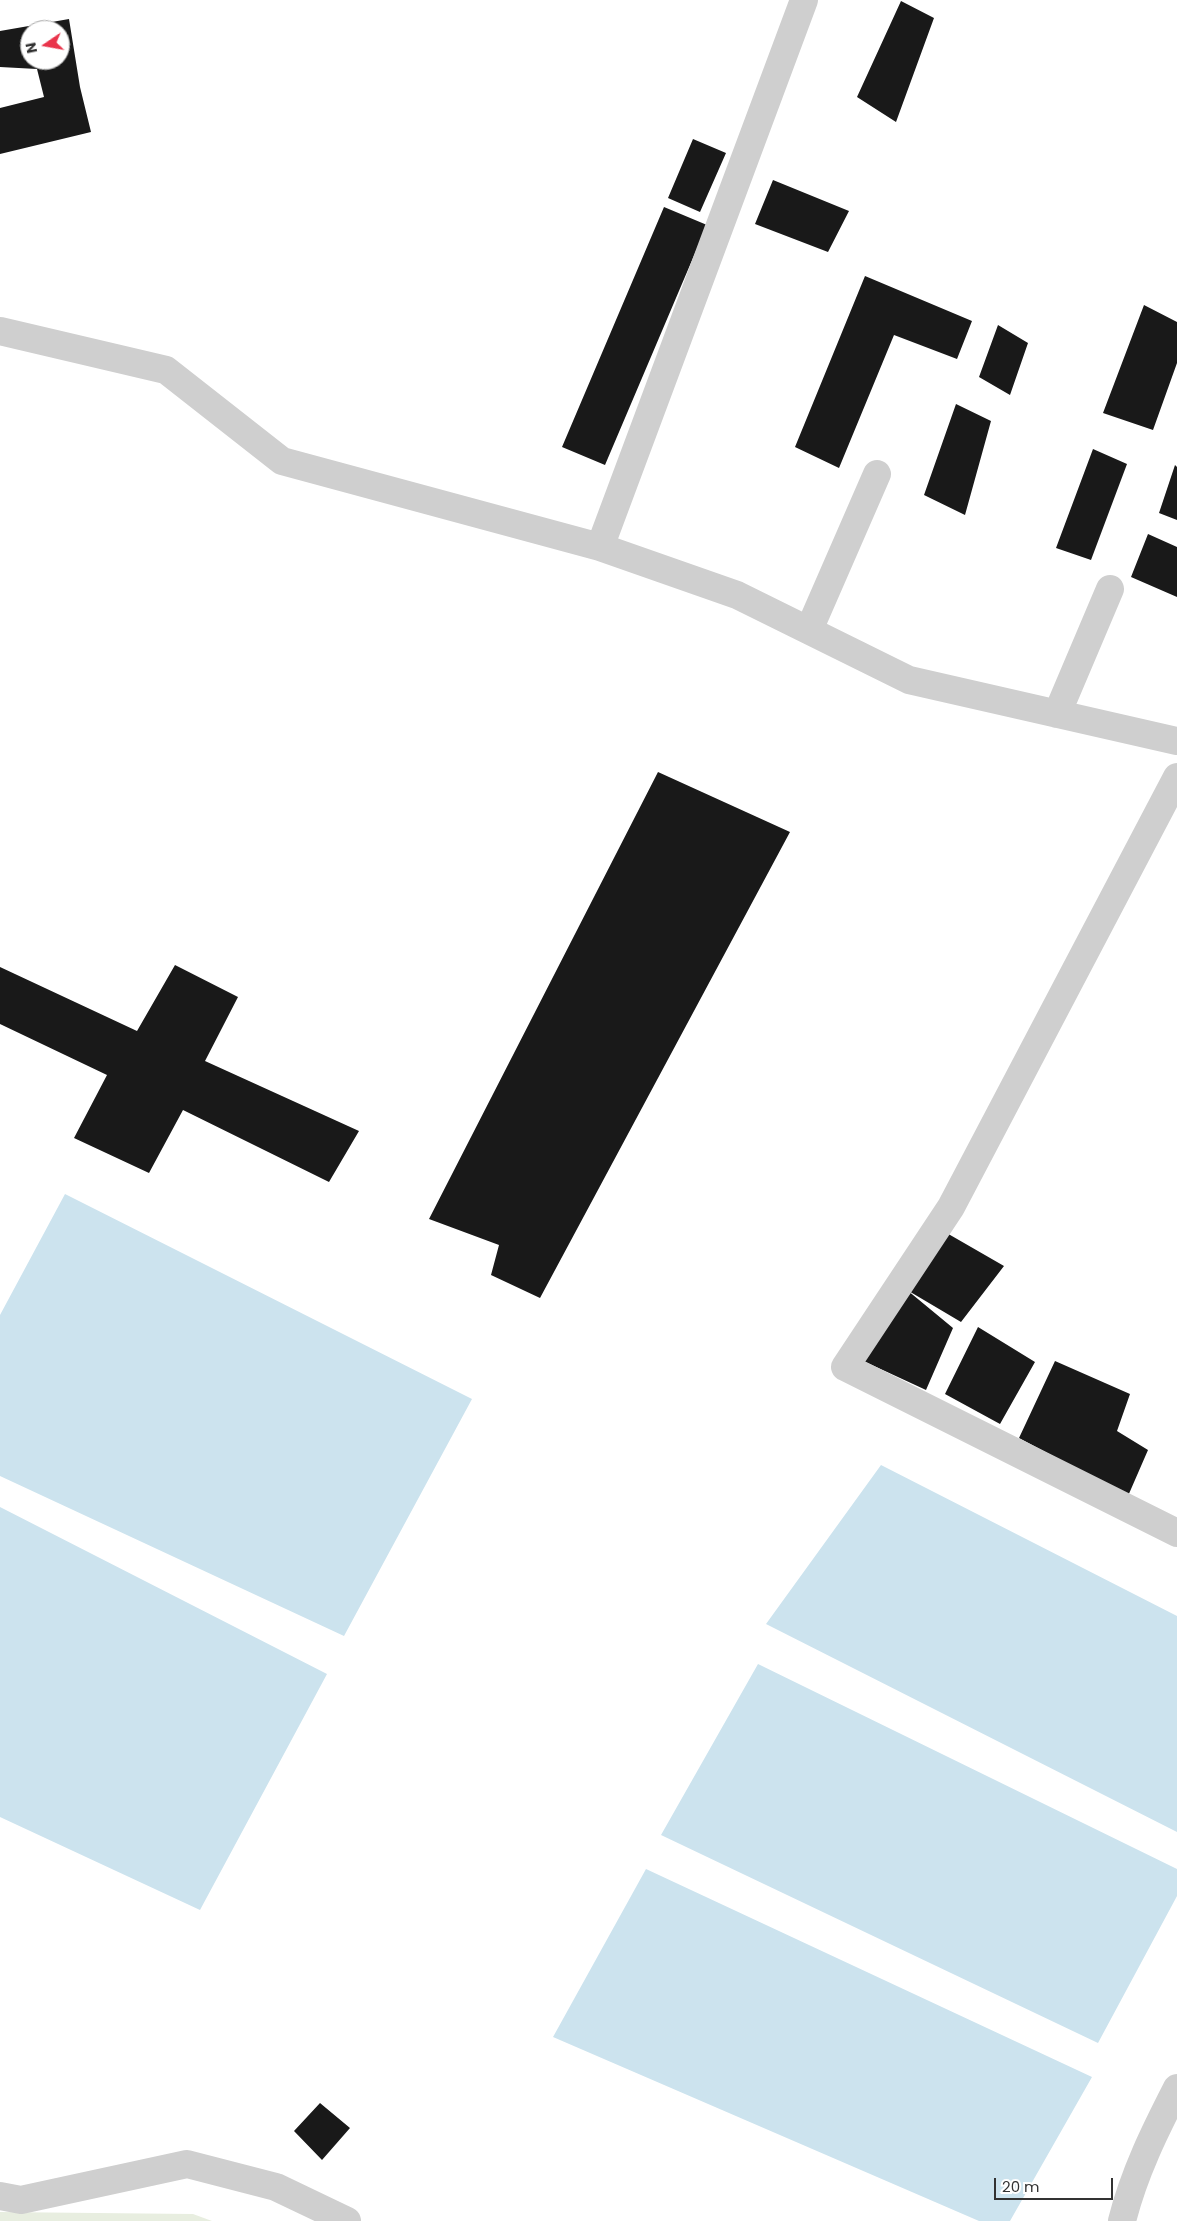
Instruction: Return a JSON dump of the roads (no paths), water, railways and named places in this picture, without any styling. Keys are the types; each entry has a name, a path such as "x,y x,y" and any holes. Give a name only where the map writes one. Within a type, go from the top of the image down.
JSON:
{"street":[{"path":"600,547 804,0"},
{"path":"0,331 166,370 282,461 600,547 737,595 909,680 1177,740"},
{"path":"809,630 877,474"},
{"path":"1058,714 1110,589"},
{"path":"1177,777 951,1207 845,1367 1177,1533"},
{"path":"1122,2221 1130,2191 1145,2151 1177,2088"},
{"path":"0,2196 21,2200 187,2164 276,2187 347,2221"}],"water":[{"path":"65,1194 472,1399 344,1636 0,1476 0,1315"},
{"path":"881,1465 1177,1616 1177,1832 766,1624"},
{"path":"0,1507 327,1674 200,1910 0,1817"},
{"path":"758,1664 1177,1869 1177,1896 1098,2043 661,1835"},
{"path":"646,1869 1092,2077 1010,2221 979,2221 553,2037"}]}
